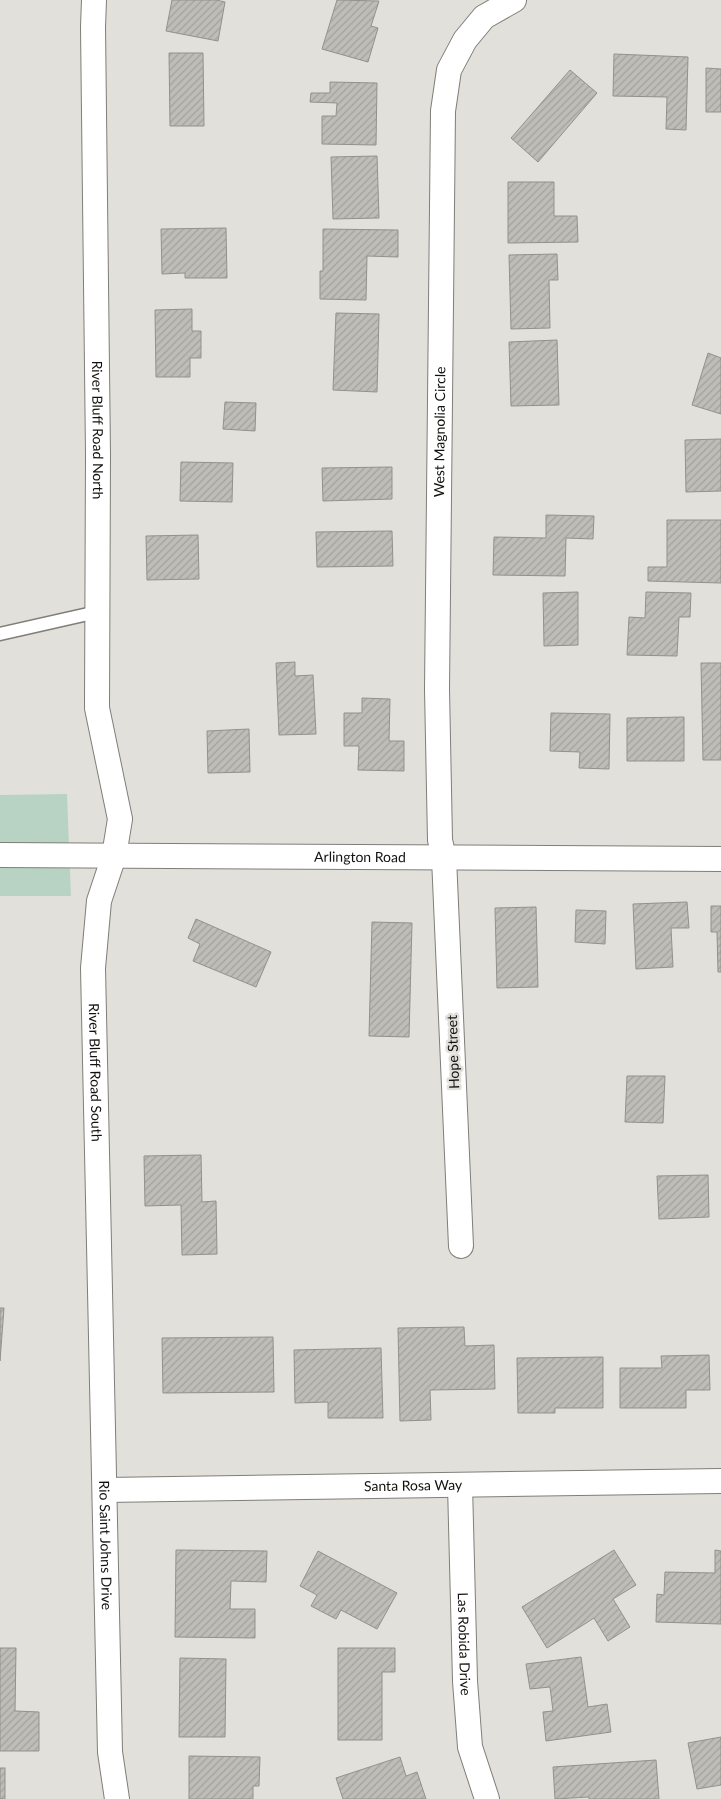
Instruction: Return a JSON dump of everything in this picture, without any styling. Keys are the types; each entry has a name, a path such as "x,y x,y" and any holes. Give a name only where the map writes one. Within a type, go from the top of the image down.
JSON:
{"street":[{"name":"River Bluff Road North","path":"94,0 98,454 97,708 120,819 114,856"},
{"name":"West Magnolia Circle","path":"444,858 440,840 437,689 443,110 449,70 465,40 484,17 514,0"},
{"name":"Arlington Road","path":"0,855 721,859"},
{"name":"River Bluff Road South","path":"99,1290 93,968 99,901 114,856"},
{"name":"Hope Street","path":"444,858 461,1246"},
{"name":"Rio Saint Johns Drive","path":"99,1290 110,1752 117,1799"},
{"name":"Santa Rosa Way","path":"105,1490 721,1481"},
{"name":"Las Robida Drive","path":"460,1485 465,1681 470,1747 487,1799"}],"lane":[{"path":"0,634 97,612"}],"green space":[{"path":"67,794 71,896 0,896 0,795"}],"building":[{"path":"172,0 216,0 225,2 218,41 166,31"},
{"path":"337,0 379,1 371,26 378,28 368,62 322,49"},
{"path":"169,53 203,53 204,126 170,126"},
{"path":"614,54 688,57 686,130 666,129 667,97 613,96"},
{"path":"706,68 721,69 721,112 706,112"},
{"path":"570,70 597,93 538,162 511,138"},
{"path":"330,82 377,83 376,145 322,144 322,116 336,116 337,103 310,102 311,93 330,93"},
{"path":"377,156 379,218 333,219 331,157"},
{"path":"508,182 554,182 554,216 577,216 578,242 508,243"},
{"path":"226,228 227,278 185,278 185,273 162,274 161,229"},
{"path":"323,229 398,230 398,257 367,256 366,300 320,299 320,271 323,271"},
{"path":"557,254 558,280 549,280 550,328 511,329 509,255"},
{"path":"192,309 192,331 201,331 201,358 190,358 190,377 156,377 155,310"},
{"path":"336,313 379,314 377,392 333,390"},
{"path":"557,340 559,405 511,406 509,342"},
{"path":"708,353 721,358 721,414 692,405"},
{"path":"225,402 256,403 255,431 223,429"},
{"path":"721,439 721,491 686,492 685,440"},
{"path":"181,462 233,463 232,502 180,501"},
{"path":"392,467 392,499 323,501 322,468"},
{"path":"546,515 594,516 593,539 566,538 565,576 493,575 494,537 546,538"},
{"path":"667,520 721,520 721,583 648,581 648,567 667,567"},
{"path":"392,531 393,566 317,567 316,532"},
{"path":"198,535 199,579 147,580 146,536"},
{"path":"578,592 578,645 544,646 543,593"},
{"path":"646,592 691,593 690,617 679,617 677,656 627,655 629,617 645,618"},
{"path":"295,662 295,676 313,675 316,734 279,735 276,663"},
{"path":"701,663 721,663 721,760 703,760"},
{"path":"362,698 390,699 389,741 404,741 404,771 358,770 359,746 344,746 344,713 362,713"},
{"path":"551,713 610,714 609,769 579,768 580,752 550,751"},
{"path":"684,717 684,761 627,761 627,718"},
{"path":"249,729 250,772 208,773 207,731"},
{"path":"687,902 689,928 671,928 673,967 636,969 633,904"},
{"path":"711,906 721,906 721,972 718,972 717,932 711,932"},
{"path":"536,907 538,987 497,988 495,908"},
{"path":"576,910 606,911 605,944 575,942"},
{"path":"196,919 271,952 256,987 193,961 200,944 188,938"},
{"path":"372,922 412,923 409,1037 369,1036"},
{"path":"627,1076 665,1076 663,1123 625,1122"},
{"path":"201,1155 202,1202 216,1201 217,1254 182,1255 181,1205 145,1206 144,1156"},
{"path":"708,1175 709,1217 659,1219 657,1176"},
{"path":"0,1308 4,1308 0,1361"},
{"path":"464,1327 465,1346 494,1345 495,1389 430,1390 431,1420 400,1421 398,1328"},
{"path":"273,1337 274,1392 163,1393 162,1338"},
{"path":"381,1348 383,1418 328,1418 328,1402 295,1403 294,1350"},
{"path":"709,1355 710,1390 686,1390 686,1408 620,1408 620,1368 662,1368 661,1356"},
{"path":"603,1357 603,1408 555,1408 555,1413 518,1413 517,1358"},
{"path":"176,1550 267,1551 266,1582 231,1581 230,1609 255,1609 255,1638 175,1637"},
{"path":"614,1550 636,1585 613,1599 630,1627 608,1641 594,1618 547,1648 522,1607"},
{"path":"715,1550 721,1551 721,1624 656,1622 657,1594 664,1595 665,1572 715,1573"},
{"path":"318,1551 397,1593 377,1629 341,1610 336,1619 311,1606 317,1595 300,1586"},
{"path":"0,1648 16,1648 15,1711 39,1712 39,1751 0,1751"},
{"path":"338,1648 395,1648 395,1672 382,1672 382,1740 338,1740"},
{"path":"581,1657 588,1707 607,1704 611,1732 546,1741 543,1712 553,1711 550,1687 530,1689 526,1664"},
{"path":"180,1658 226,1659 225,1737 179,1737"},
{"path":"721,1737 721,1785 697,1789 688,1743"},
{"path":"189,1756 260,1757 259,1786 253,1786 253,1799 189,1799"},
{"path":"400,1757 406,1776 417,1772 426,1799 343,1799 336,1778"},
{"path":"656,1760 659,1799 589,1799 589,1797 555,1799 553,1767"},
{"path":"0,1768 5,1768 5,1799 0,1799"}]}
